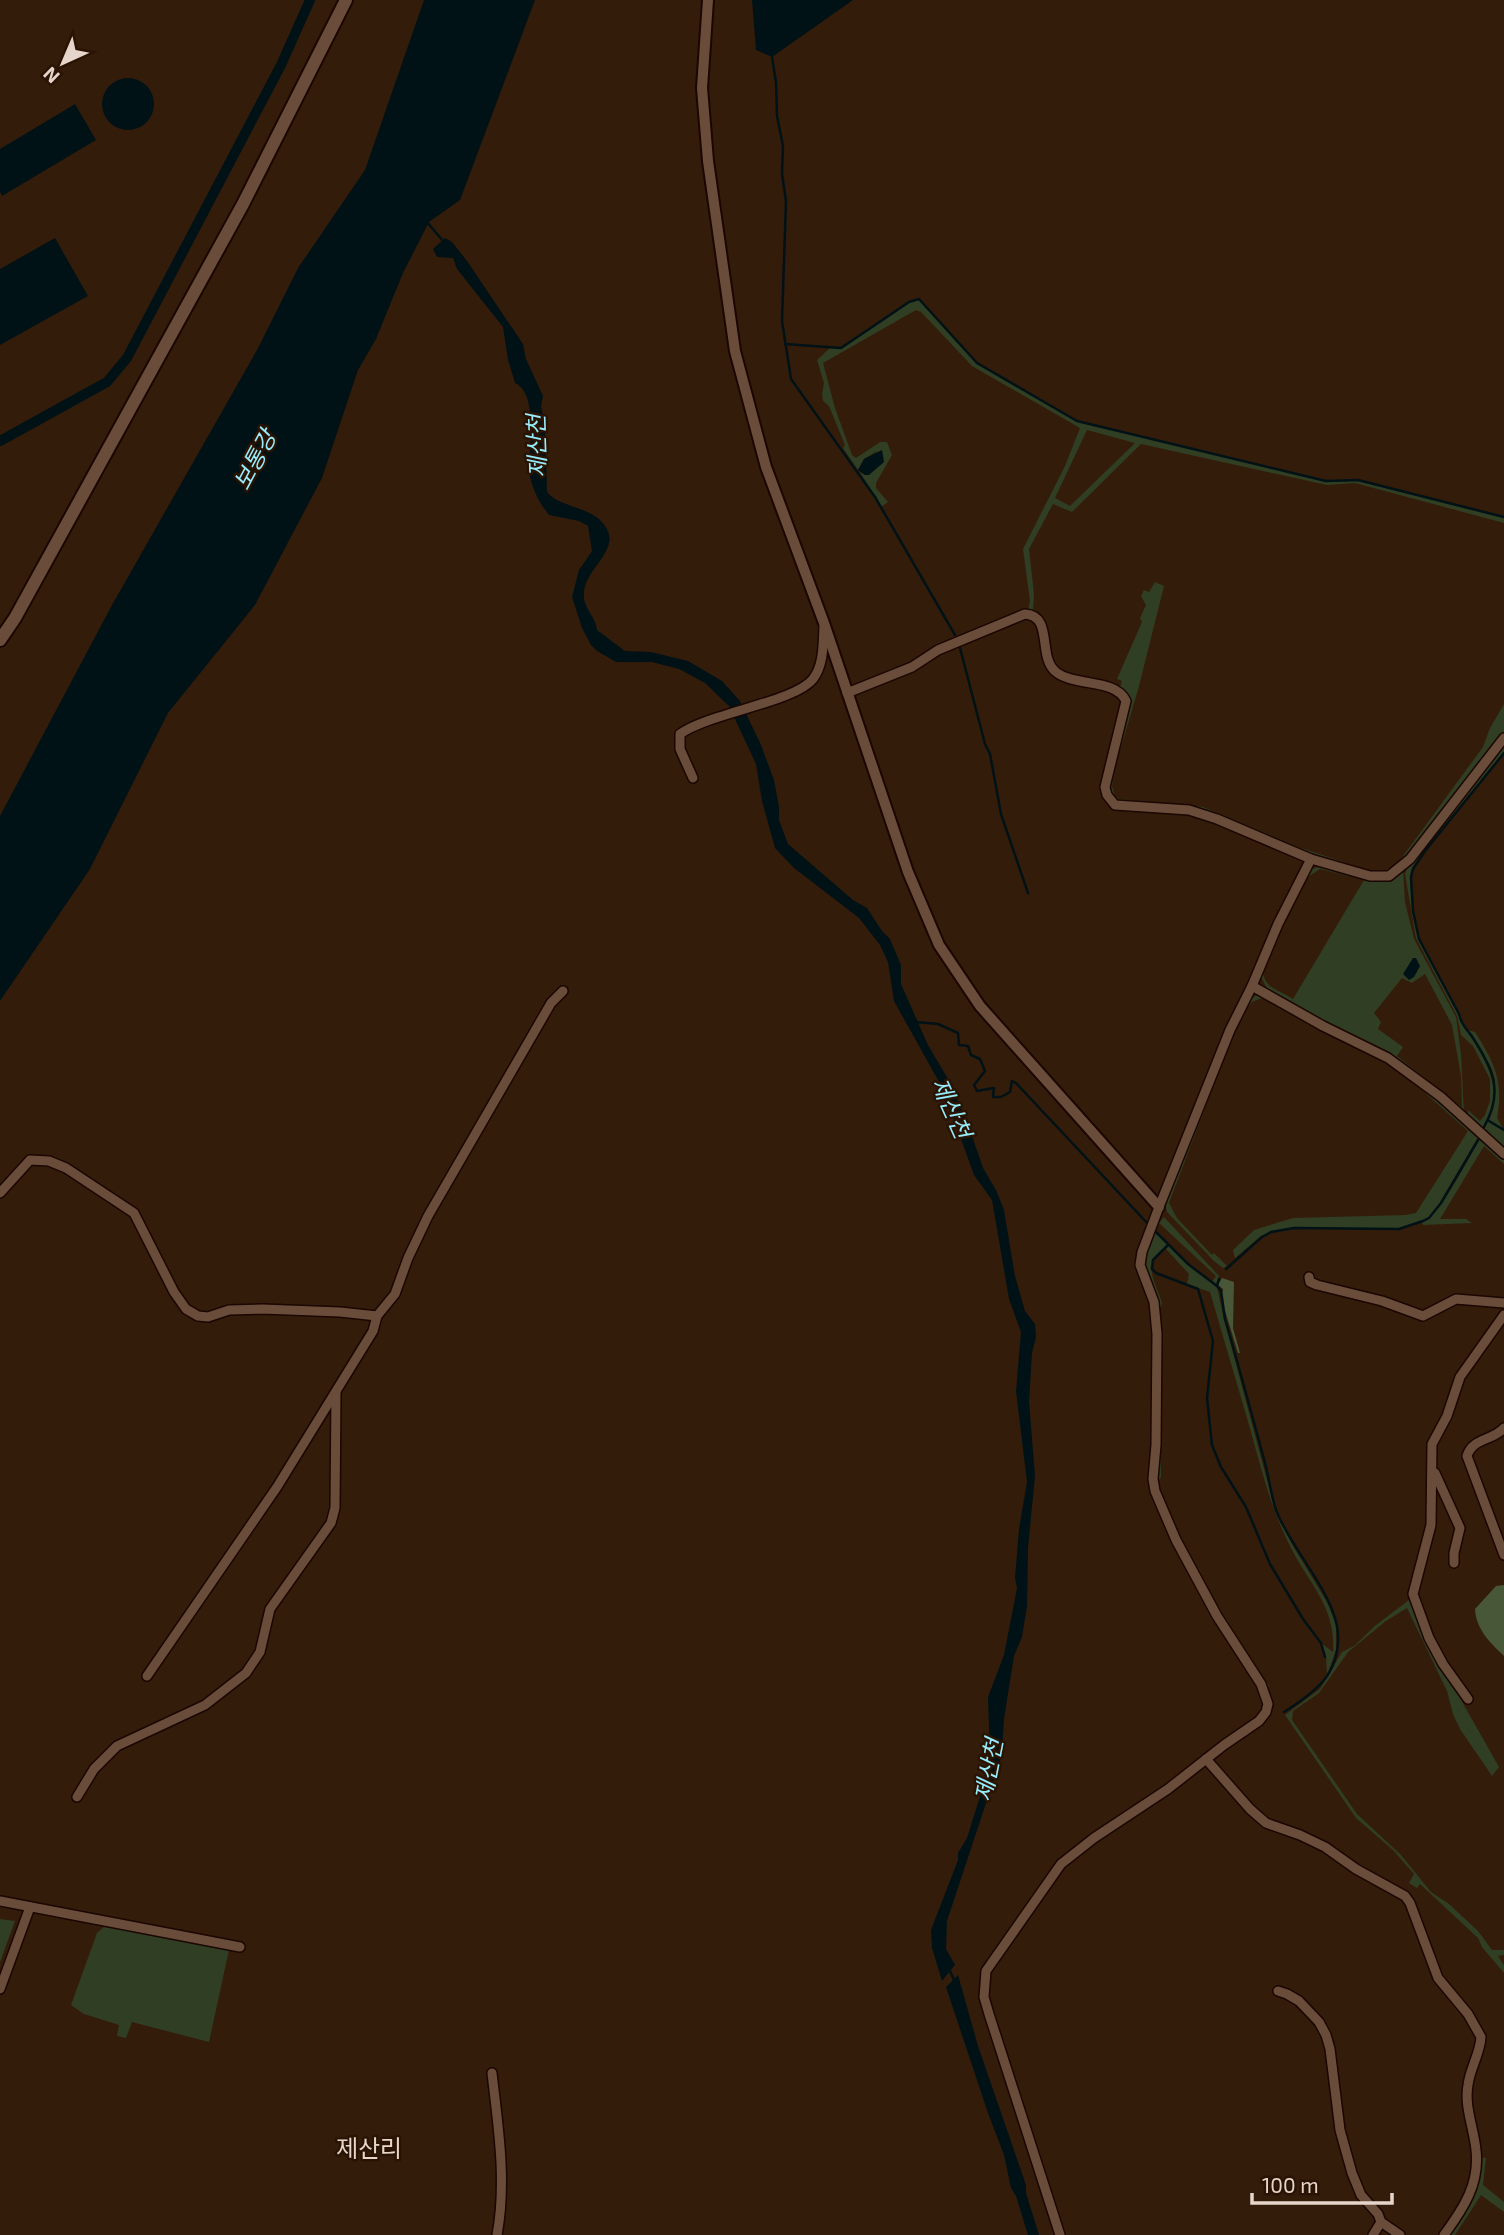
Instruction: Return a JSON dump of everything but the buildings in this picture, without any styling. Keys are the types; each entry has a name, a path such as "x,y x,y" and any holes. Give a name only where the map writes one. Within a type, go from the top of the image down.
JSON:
{"main road":[{"path":"0,640 22,606 243,204 346,0"}],"street":[{"path":"708,0 702,88 708,161 736,351 766,467 824,623 908,872 939,945 980,1006 1158,1207"},
{"path":"847,693 912,667 938,650 961,640 1031,614 1041,621 1045,653 1054,670 1069,678 1110,688 1119,692 1126,701 1105,787 1111,802 1121,807 1189,810 1311,859 1370,876 1389,876 1410,859 1504,738"},
{"path":"693,778 680,749 681,734 810,683 820,663 824,623"},
{"path":"1060,2235 987,2006 985,1971 1062,1864 1094,1838 1149,1803 1259,1721 1266,1712 1268,1704 1261,1684 1217,1616 1176,1539 1155,1492 1153,1479 1157,1334 1154,1301 1140,1265 1158,1207 1230,1030 1311,859"},
{"path":"1252,986 1323,1026 1388,1058 1441,1097 1504,1154"},
{"path":"147,1676 277,1488 373,1331 377,1316 395,1294 418,1236 463,1153 551,1003 563,991"},
{"path":"0,1193 30,1160 56,1164 84,1179 134,1213 174,1292 187,1309 198,1316 208,1317 238,1309 262,1309 377,1316"},
{"path":"1309,1277 1310,1282 1317,1285 1382,1301 1423,1316 1457,1299 1504,1303"},
{"path":"1468,1699 1438,1656 1413,1594 1431,1525 1432,1444 1447,1416 1460,1377 1504,1315"},
{"path":"77,1797 94,1769 117,1746 205,1705 236,1682 254,1663 260,1652 270,1609 331,1523 335,1508 336,1391"},
{"path":"1504,1428 1470,1447 1467,1456 1504,1555"},
{"path":"1433,1469 1460,1528 1454,1563"},
{"path":"1206,1759 1266,1823 1325,1847 1356,1869 1405,1896 1438,1978 1468,2014 1482,2037 1468,2085 1476,2150 1475,2176 1468,2199 1444,2235"},
{"path":"0,1901 240,1947"},
{"path":"0,1989 30,1907"},
{"path":"1278,1991 1298,2001 1319,2022 1326,2035 1340,2130 1352,2173 1361,2195 1378,2214 1381,2222 1400,2235"},
{"path":"492,2073 501,2162 501,2211 497,2235"},
{"path":"1373,2235 1381,2222"}],"green space":[{"path":"918,299 977,364 1077,421 1326,482 1358,481 1504,518 1504,523 1355,483 1327,485 1141,444 1072,512 1053,504 1029,549 1034,594 1033,611 1028,610 1030,601 1023,549 1065,466 1080,428 972,366 921,312 916,310 823,363 852,455 856,458 880,442 887,442 892,455 876,483 876,488 888,502 881,507 860,472 865,475 877,451 864,459 858,470 843,448 845,445 829,406 823,401 824,383 817,360 830,348 841,349","holes":["1087,430 1135,443 1070,506 1055,498"]},
{"path":"1155,582 1164,586 1117,761 1112,786 1119,799 1203,807 1301,848 1368,870 1386,870 1398,863 1483,747 1504,704 1504,734 1406,859 1393,871 1375,875 1312,856 1211,815 1122,805 1109,797 1110,768 1126,706 1119,690 1122,681 1117,679 1142,622 1140,618 1146,605 1141,596 1144,590 1149,592"},
{"path":"1504,742 1504,752 1424,850 1412,868 1410,877 1412,911 1419,939 1493,1081 1493,1102 1484,1127 1488,1121 1504,1131 1504,1148 1468,1116 1468,1110 1480,1121 1485,1115 1490,1101 1490,1079 1473,1046 1461,1035 1457,1016 1416,938 1405,874 1408,865"},
{"path":"1320,866 1367,878 1403,869 1405,902 1414,939 1456,1017 1461,1054 1464,1114 1379,1049 1311,1015 1266,987 1260,974 1262,962 1310,870","holes":["1320,869 1364,880 1293,999 1268,984 1263,967 1308,877","1425,974 1452,1025 1461,1076 1462,1107 1397,1056 1403,1047 1378,1029 1381,1022 1374,1013 1402,978 1412,983"]},
{"path":"1263,995 1377,1055 1423,1086 1479,1136 1429,1217 1399,1228 1294,1228 1271,1232 1261,1236 1235,1258 1233,1250 1254,1230 1293,1218 1416,1213 1468,1131 1406,1076 1376,1057 1312,1025 1294,1012 1262,998 1252,1002 1240,1016 1169,1203 1177,1218 1212,1255 1214,1253 1227,1266 1223,1268 1214,1261 1167,1212 1165,1205 1171,1187 1245,1003 1255,996"},
{"path":"1467,1030 1475,1032 1496,1072 1499,1093 1497,1118 1504,1130 1489,1120 1495,1100 1495,1080 1492,1069"},
{"path":"1480,1139 1504,1160 1504,1164 1484,1146 1440,1219 1466,1219 1472,1223 1423,1225 1446,1197"},
{"path":"1164,1217 1219,1276 1216,1285 1212,1281 1215,1275 1159,1223"},
{"path":"1154,1230 1168,1245 1152,1266 1153,1278 1162,1303 1160,1342 1158,1305 1144,1261"},
{"path":"1168,1245 1188,1265 1217,1287 1275,1510 1327,1602 1336,1624 1336,1650 1327,1675 1326,1656 1321,1643 1333,1652 1331,1623 1321,1598 1292,1550 1272,1504 1210,1292 1187,1284 1189,1274 1166,1249"},
{"path":"1222,1278 1234,1282 1233,1328 1240,1353 1221,1298 1223,1289 1218,1285"},
{"path":"1160,1375 1161,1477 1157,1483 1163,1502 1154,1479 1158,1451"},
{"path":"1187,1550 1208,1591 1269,1686 1267,1688 1217,1612"},
{"path":"1504,1585 1504,1656 1481,1629 1475,1609 1496,1586"},
{"path":"1409,1600 1427,1640 1499,1767 1492,1776 1460,1729 1447,1691 1407,1608 1386,1621 1348,1652 1319,1693 1293,1711 1292,1720 1357,1814 1401,1855 1431,1892 1449,1904 1478,1931 1492,1950 1504,1950 1504,1955 1498,1956 1504,1965 1504,1973 1482,1947 1478,1938 1420,1884 1417,1888 1409,1883 1414,1874 1393,1850 1356,1818 1285,1715 1320,1689 1342,1652 1354,1646"},
{"path":"0,1919 15,1921 0,1962"},
{"path":"105,1926 229,1950 209,2042 132,2022 126,2038 117,2036 119,2025 84,2014 71,2005 97,1933"},
{"path":"1480,2157 1486,2158 1483,2185 1504,2202 1504,2212 1481,2195 1455,2235 1450,2235 1477,2189"}],"water":[{"name":"보통강","path":"424,0 535,0 460,200 429,222 403,273 376,339 358,370 322,478 255,605 168,713 90,869 0,1001 0,816 112,605 257,350 298,268 365,170"},
{"path":"752,0 853,0 772,57 756,50"},
{"path":"128,78 138,80 146,86 152,94 152,114 146,122 138,128 128,130 118,128 110,122 104,114 102,104 104,94 110,86 118,80"},
{"path":"75,104 96,140 2,196 0,149"},
{"path":"55,238 88,296 0,345 0,269"},
{"path":"445,238 452,242 467,261 523,344 526,359 543,396 541,406 545,425 547,492 557,500 593,515 607,529 608,547 587,581 584,591 585,603 597,630 625,651 651,652 688,661 722,681 740,701 774,780 779,820 788,844 853,900 867,908 890,939 901,965 901,984 928,1045 951,1084 983,1168 1004,1210 1015,1276 1025,1311 1035,1324 1036,1337 1032,1353 1029,1401 1035,1476 1028,1548 1027,1606 1022,1637 1014,1656 1004,1719 1002,1755 947,1921 946,1949 955,1965 942,1981 932,1948 931,1930 958,1860 958,1853 967,1838 987,1774 990,1757 988,1697 1004,1655 1017,1588 1015,1578 1019,1529 1027,1482 1016,1391 1021,1332 1009,1299 992,1200 974,1175 943,1089 894,1001 888,962 880,945 859,918 794,868 775,848 762,801 756,764 729,706 705,683 679,669 652,662 616,662 591,645 582,628 572,597 579,570 592,551 588,526 579,521 549,515 537,497 530,476 530,412 523,389 515,383 503,327 457,269 453,258 437,257 433,249"},
{"path":"882,450 884,462 869,475 858,470 864,459"},
{"path":"1413,958 1416,958 1420,966 1409,980 1403,974"},
{"path":"958,1975 978,2046 1026,2185 1039,2235 1028,2235 1011,2188 1004,2155 946,1987"}],"waterway":[{"path":"0,441 107,382 127,358 281,65 310,0"},
{"path":"772,57 777,116 783,146 782,174 786,201 782,321 791,379 875,497 955,635"},
{"name":"제산천","path":"427,222 443,241"},
{"path":"785,344 841,348 909,302 919,299 977,363 1077,421 1326,481 1358,480 1504,517"},
{"path":"959,644 985,744 990,754 1001,814 1028,893"},
{"path":"1484,1127 1494,1103 1494,1081 1486,1060 1463,1024 1419,939 1413,911 1411,877 1425,851 1504,753"},
{"path":"916,1022 938,1024 958,1033 959,1045 968,1046 971,1055 980,1059 985,1071 974,1085 977,1091 994,1088 993,1097 1001,1097 1010,1092 1012,1081 1016,1083 1149,1225"},
{"path":"1489,1121 1504,1130"},
{"path":"1226,1269 1271,1232 1294,1228 1399,1229 1429,1218 1441,1203 1478,1140"},
{"path":"1155,1231 1188,1264 1217,1286 1219,1279"},
{"path":"1168,1245 1153,1260 1152,1269 1198,1289 1213,1341 1207,1398 1212,1445 1221,1467 1246,1507 1270,1564 1303,1619 1321,1643 1325,1657"},
{"path":"1217,1286 1221,1291 1225,1319 1276,1510 1321,1588 1335,1619 1338,1634 1335,1661 1330,1672 1315,1690 1284,1712"},
{"name":"제산천","path":"949,1969 955,1982"}],"district":[{"name":"제산리","path":"369,2149"}]}
